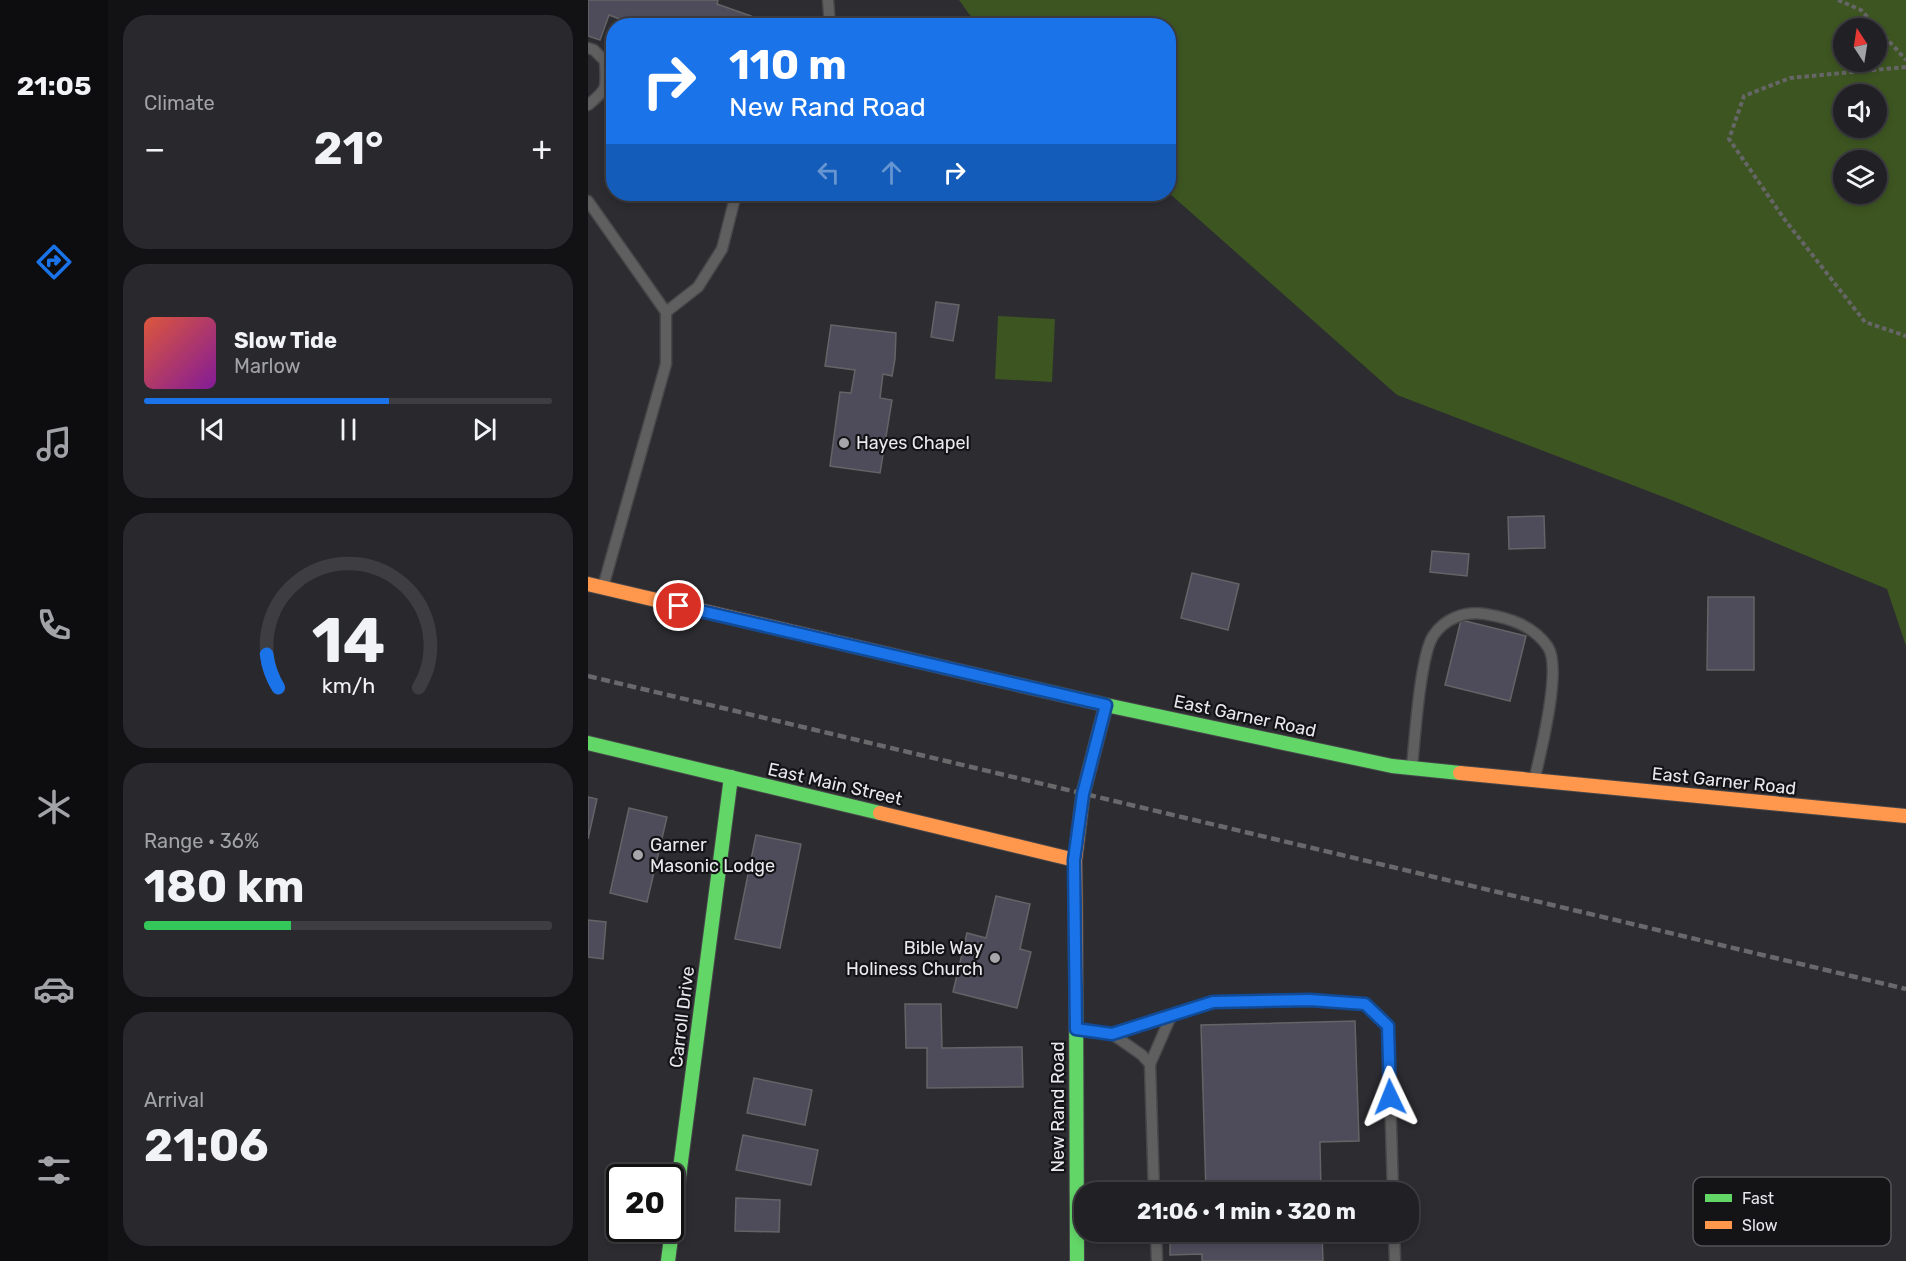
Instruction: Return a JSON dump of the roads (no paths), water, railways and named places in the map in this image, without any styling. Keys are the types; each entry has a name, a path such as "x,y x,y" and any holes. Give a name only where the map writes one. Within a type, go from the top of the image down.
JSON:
{"street":[{"name":"East Garner Road","path":"588,584 1106,705 1392,766 1906,816"},
{"name":"New Rand Road","path":"1077,1261 1074,860 1083,794 1106,705"},
{"name":"East Main Street","path":"588,743 1074,860"},
{"name":"Carroll Drive","path":"668,1261 731,777"}],"lane":[{"path":"828,0 829,18"},
{"path":"588,48 594,50 605,61 606,80 604,92 588,105"},
{"path":"588,201 666,312 666,364 603,588"},
{"path":"666,312 698,287 722,249 734,201"},
{"path":"1412,768 1425,659 1433,636 1460,614 1477,613 1520,622 1535,633 1549,648 1553,666 1551,693 1534,780"},
{"path":"1076,1029 1112,1034 1213,1002 1310,1000 1365,1004 1388,1026 1393,1182"},
{"path":"1154,1182 1150,1064 1172,1014"},
{"path":"1112,1034 1142,1055 1150,1064"},
{"path":"1156,1242 1157,1261"},
{"path":"1394,1242 1395,1261"}],"railway":[{"path":"588,676 1906,989"}],"place":[{"name":"Hayes Chapel","path":"844,443"},
{"name":"Garner Masonic Lodge","path":"638,855"},
{"name":"Bible Way Holiness Church","path":"995,958"}]}
